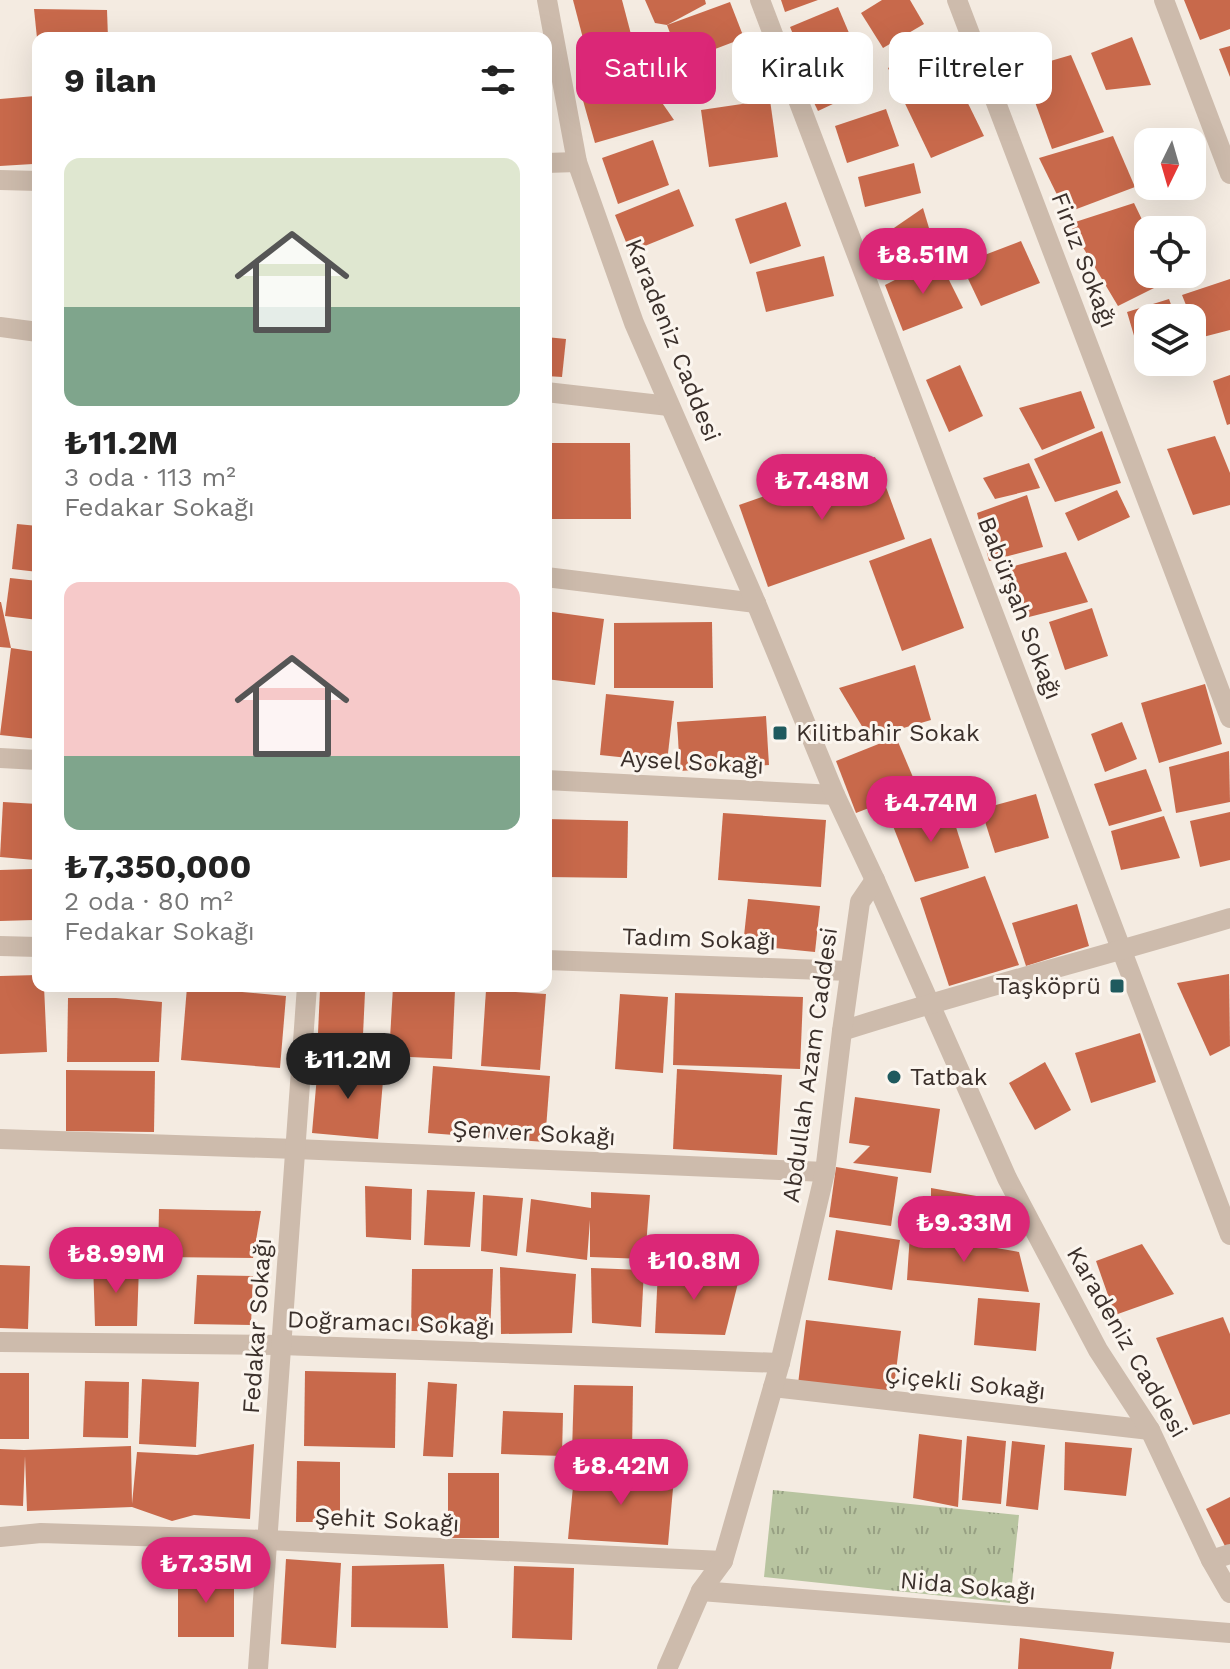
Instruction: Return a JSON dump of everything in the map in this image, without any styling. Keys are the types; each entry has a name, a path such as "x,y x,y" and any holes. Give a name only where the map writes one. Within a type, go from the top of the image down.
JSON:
{"street":[{"name":"Karadeniz Caddesi","path":"547,0 577,162 634,323 756,603 835,795 1007,1178 1098,1350 1150,1430 1220,1557 1230,1593"},
{"name":"Babürşah Sokağı","path":"760,0 1230,1235"},
{"name":"Firuz Sokağı","path":"957,0 1230,718"},
{"path":"1164,0 1230,174"},
{"path":"552,163 577,162"},
{"path":"0,180 32,181"},
{"path":"0,327 32,331"},
{"path":"552,393 669,406"},
{"path":"552,578 756,603"},
{"path":"0,758 32,760"},
{"name":"Aysel Sokağı","path":"552,780 835,795"},
{"name":"Abdullah Azam Caddesi","path":"667,1669 701,1591 723,1561 780,1363 825,1172 860,902 875,880"},
{"path":"842,1031 929,1003 1123,951 1230,918"},
{"path":"0,946 32,947"},
{"name":"Tadım Sokağı","path":"552,960 850,971"},
{"name":"Fedakar Sokağı","path":"258,1669 307,992"},
{"name":"Şenver Sokağı","path":"0,1139 825,1172"},
{"name":"Doğramacı Sokağı","path":"0,1342 281,1345 780,1363"},
{"name":"Çiçekli Sokağı","path":"773,1387 1150,1430"},
{"name":"Şehit Sokağı","path":"0,1537 41,1533 267,1540 723,1561"},
{"name":"Nida Sokağı","path":"701,1591 1230,1633"}],"green space":[{"path":"773,1490 1019,1515 1010,1603 764,1577"}],"building":[{"path":"573,0 622,0 630,32 581,32"},
{"path":"645,0 705,0 706,4 667,25 655,23"},
{"path":"781,0 818,0 785,12"},
{"path":"882,0 910,0 924,24 910,32 889,32 889,44 883,48 861,13"},
{"path":"1184,0 1230,0 1230,29 1200,40"},
{"path":"730,2 742,32 732,32 732,43 716,49 716,32 670,32 667,25"},
{"path":"838,7 849,32 792,32 790,27"},
{"path":"34,9 107,10 108,32 36,32"},
{"path":"1132,37 1151,85 1106,90 1091,53"},
{"path":"1230,46 1230,77 1219,49"},
{"path":"1071,55 1104,132 1052,149 1036,104 1052,104 1052,61"},
{"path":"32,96 32,164 0,166 0,99"},
{"path":"584,104 663,104 674,120 595,143"},
{"path":"742,104 771,104 778,157 709,167 701,110"},
{"path":"815,104 833,104 818,111"},
{"path":"905,104 968,104 984,136 931,158"},
{"path":"886,109 899,146 847,163 835,126"},
{"path":"1113,136 1134,187 1066,213 1039,158"},
{"path":"653,140 669,185 618,204 602,158"},
{"path":"914,163 921,193 865,207 858,177"},
{"path":"679,189 694,226 630,252 615,215"},
{"path":"786,202 801,246 750,264 735,219"},
{"path":"1134,203 1140,216 1134,216 1134,288 1154,288 1118,306 1069,224"},
{"path":"923,208 938,258 885,274 875,241"},
{"path":"1021,241 1040,283 981,306 961,264"},
{"path":"824,256 834,296 766,312 756,272"},
{"path":"938,258 963,308 903,331 885,285"},
{"path":"1230,279 1230,330 1206,336 1206,304 1186,304 1182,295"},
{"path":"1169,299 1171,304 1153,304"},
{"path":"1134,310 1134,336 1127,312"},
{"path":"552,338 566,339 562,377 552,376"},
{"path":"960,365 983,416 949,432 926,380"},
{"path":"1230,375 1230,424 1227,425 1213,381"},
{"path":"1081,391 1095,428 1042,450 1019,408"},
{"path":"1102,431 1121,483 1055,502 1034,459"},
{"path":"1215,436 1230,473 1230,505 1193,515 1167,449"},
{"path":"552,443 630,443 631,519 552,519"},
{"path":"875,457 905,539 768,587 739,505"},
{"path":"1029,463 1040,488 995,499 983,478"},
{"path":"1117,490 1130,517 1078,541 1065,513"},
{"path":"1027,495 1043,547 989,561 977,513"},
{"path":"17,524 32,525 32,571 12,569"},
{"path":"931,538 964,628 902,651 869,561"},
{"path":"1066,552 1088,602 1025,618 1003,569"},
{"path":"10,578 32,580 32,619 5,616"},
{"path":"1,602 11,648 0,647"},
{"path":"1092,608 1108,656 1065,670 1049,622"},
{"path":"552,612 604,619 595,685 552,680"},
{"path":"712,622 713,688 614,688 614,623"},
{"path":"11,648 32,651 32,738 0,735"},
{"path":"915,665 931,720 869,738 839,688"},
{"path":"1205,684 1222,744 1159,763 1141,703"},
{"path":"606,694 674,701 667,762 600,755"},
{"path":"766,716 769,765 680,771 677,722"},
{"path":"1122,722 1137,759 1105,772 1091,734"},
{"path":"896,737 918,789 856,813 836,761"},
{"path":"1229,751 1230,802 1176,813 1169,767"},
{"path":"1146,769 1162,811 1109,826 1094,784"},
{"path":"1036,794 1049,838 995,853 981,809"},
{"path":"3,802 32,804 32,860 0,857"},
{"path":"949,805 969,868 915,882 891,821"},
{"path":"1230,812 1230,860 1200,867 1190,821"},
{"path":"723,813 826,820 821,887 718,880"},
{"path":"1164,816 1180,858 1121,870 1111,831"},
{"path":"552,819 628,821 627,878 552,877"},
{"path":"32,869 32,920 0,921 0,870"},
{"path":"985,876 1019,965 949,986 920,898"},
{"path":"748,899 820,906 815,952 743,945"},
{"path":"1077,904 1089,946 1026,966 1012,923"},
{"path":"1229,974 1230,1046 1210,1056 1177,983"},
{"path":"32,975 32,992 44,992 47,1052 0,1054 0,976"},
{"path":"187,992 286,996 280,1068 181,1060"},
{"path":"320,992 365,992 362,1056 317,1055"},
{"path":"393,992 455,992 452,1059 389,1056"},
{"path":"486,992 546,994 540,1070 481,1066"},
{"path":"675,993 803,997 800,1069 673,1065"},
{"path":"620,994 668,997 663,1073 615,1069"},
{"path":"68,998 162,1002 159,1062 67,1062"},
{"path":"1140,1033 1156,1082 1091,1103 1075,1053"},
{"path":"1045,1062 1071,1110 1035,1130 1009,1083"},
{"path":"318,1064 384,1069 378,1139 312,1133"},
{"path":"433,1066 550,1076 545,1142 428,1133"},
{"path":"677,1069 782,1075 777,1155 673,1149"},
{"path":"66,1070 155,1071 154,1132 66,1131"},
{"path":"855,1097 940,1109 931,1173 853,1163 870,1146 849,1143"},
{"path":"836,1167 898,1177 891,1226 829,1217"},
{"path":"365,1186 412,1189 411,1240 366,1237"},
{"path":"931,1188 982,1197 979,1238 931,1228"},
{"path":"427,1190 475,1192 470,1247 424,1245"},
{"path":"591,1192 650,1195 645,1259 590,1257 590,1220 587,1260 526,1252 531,1199 591,1208"},
{"path":"483,1195 523,1198 517,1256 481,1251"},
{"path":"159,1209 261,1211 253,1258 158,1257"},
{"path":"836,1230 900,1240 892,1290 828,1280"},
{"path":"910,1233 1019,1252 1029,1292 907,1280"},
{"path":"1142,1244 1174,1294 1115,1315 1096,1261"},
{"path":"93,1262 139,1266 137,1326 95,1326"},
{"path":"0,1265 30,1266 28,1329 0,1328"},
{"path":"500,1267 576,1274 572,1333 501,1334"},
{"path":"591,1268 644,1270 641,1327 592,1323"},
{"path":"412,1269 493,1269 490,1332 411,1331"},
{"path":"658,1270 740,1275 725,1335 655,1333"},
{"path":"197,1275 253,1276 251,1325 194,1324"},
{"path":"978,1298 1040,1303 1036,1351 974,1345"},
{"path":"1223,1317 1230,1334 1230,1414 1193,1425 1156,1338"},
{"path":"806,1320 901,1331 893,1395 798,1384"},
{"path":"305,1371 396,1373 395,1448 304,1446"},
{"path":"0,1373 29,1373 29,1439 0,1439"},
{"path":"142,1379 199,1382 196,1447 139,1444"},
{"path":"85,1381 129,1382 128,1438 83,1437"},
{"path":"428,1382 457,1384 453,1457 423,1456"},
{"path":"574,1385 633,1386 632,1454 572,1452"},
{"path":"503,1411 563,1413 562,1456 501,1454"},
{"path":"919,1434 962,1440 958,1507 913,1498"},
{"path":"967,1436 1006,1441 1001,1504 962,1500"},
{"path":"1012,1441 1045,1445 1038,1510 1006,1506"},
{"path":"1065,1442 1132,1448 1126,1496 1064,1490"},
{"path":"254,1444 250,1519 194,1515 172,1521 132,1507 27,1511 25,1456 23,1506 0,1505 0,1449 131,1446 132,1504 137,1452 197,1455"},
{"path":"297,1461 340,1462 340,1522 296,1522"},
{"path":"575,1466 674,1477 668,1545 568,1539"},
{"path":"448,1473 499,1473 499,1538 448,1538"},
{"path":"1230,1497 1230,1546 1226,1548 1206,1509"},
{"path":"286,1559 341,1563 336,1648 281,1644"},
{"path":"444,1564 448,1628 351,1627 352,1566"},
{"path":"514,1566 574,1568 572,1640 512,1638"},
{"path":"178,1573 234,1573 234,1637 178,1637"},
{"path":"1020,1638 1114,1652 1111,1669 1018,1669"}],"place":[{"name":"Kilitbahir Sokak","path":"780,733"},
{"name":"Taşköprü","path":"1117,986"},
{"name":"Tatbak","path":"894,1077"}]}
